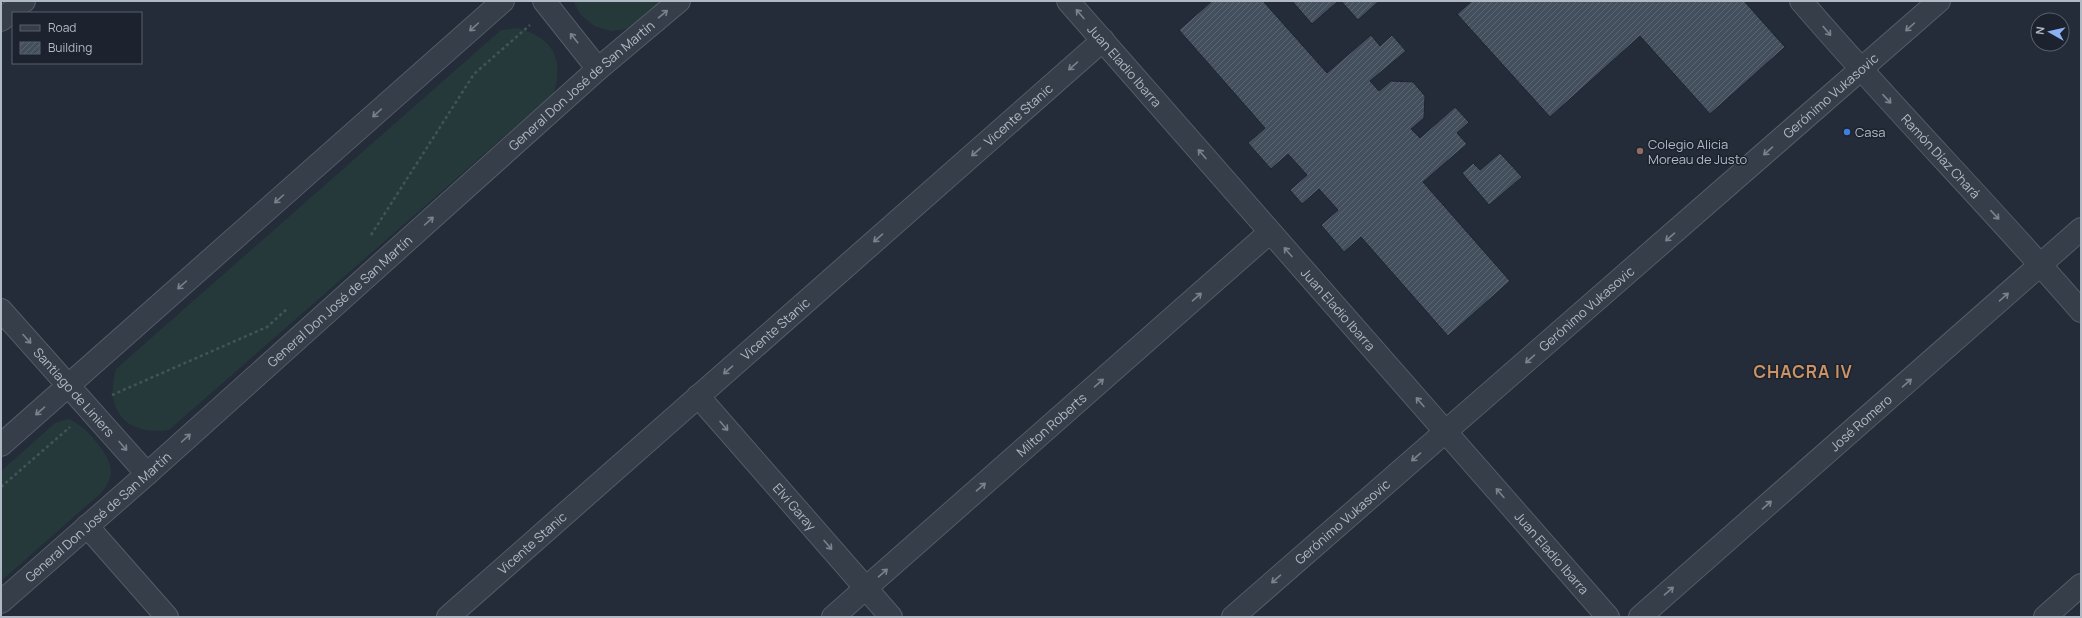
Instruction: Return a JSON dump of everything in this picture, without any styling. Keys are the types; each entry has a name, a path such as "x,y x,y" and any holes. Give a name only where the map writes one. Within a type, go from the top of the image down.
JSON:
{"street":[{"path":"1,20 24,1"},
{"path":"1,445 503,1"},
{"name":"General Don José de San Martín","path":"1,602 147,474 598,69 679,1"},
{"name":"Juan Eladio Ibarra","path":"1068,1 1608,617"},
{"name":"Ramón Díaz Chará","path":"1801,1 1861,71 2040,265 2081,312"},
{"name":"Gerónimo Vukasovic","path":"1233,617 1861,71 1939,1"},
{"path":"546,4 598,69"},
{"name":"Vicente Stanic","path":"448,617 1103,40"},
{"name":"José Romero","path":"1640,617 2081,229"},
{"name":"Milton Roberts","path":"833,617 1270,232"},
{"name":"Santiago de Liniers","path":"1,310 147,474"},
{"name":"Elvi Garay","path":"698,396 891,617"},
{"path":"87,526 167,617"},
{"path":"2045,617 2081,585"}],"path":[{"path":"368,240 474,74 546,4"},
{"path":"1,487 90,409 112,395 267,327 291,307"}],"shaded area":[{"path":"573,1 661,1 628,29 611,31 594,26 581,15"},
{"path":"518,28 540,37 553,51 558,69 554,93 169,430 154,431 141,429 130,424 122,417 116,408 113,397 113,384 116,369 501,30"},
{"path":"68,419 89,434 102,450 110,466 111,473 109,481 101,493 1,581 1,471 55,423"}],"building":[{"path":"1212,1 1263,1 1327,73 1371,35 1380,46 1392,35 1406,51 1370,81 1379,91 1391,81 1413,82 1425,96 1424,118 1411,129 1420,138 1455,107 1469,122 1457,133 1467,144 1423,182 1510,281 1448,336 1361,237 1344,252 1321,225 1338,210 1319,189 1302,204 1290,190 1307,175 1288,154 1271,169 1248,143 1265,128 1179,30"},
{"path":"1292,1 1338,1 1312,24"},
{"path":"1341,1 1379,1 1358,20"},
{"path":"1472,1 1744,1 1785,47 1710,114 1640,36 1550,117 1457,14"},
{"path":"1500,153 1522,177 1489,205 1462,173 1473,163 1480,170"}],"place":[{"name":"Casa","path":"1847,132"},
{"name":"Colegio Alicia Moreau de Justo","path":"1640,151"}],"district":[{"name":"CHACRA IV","path":"1803,371"}]}
